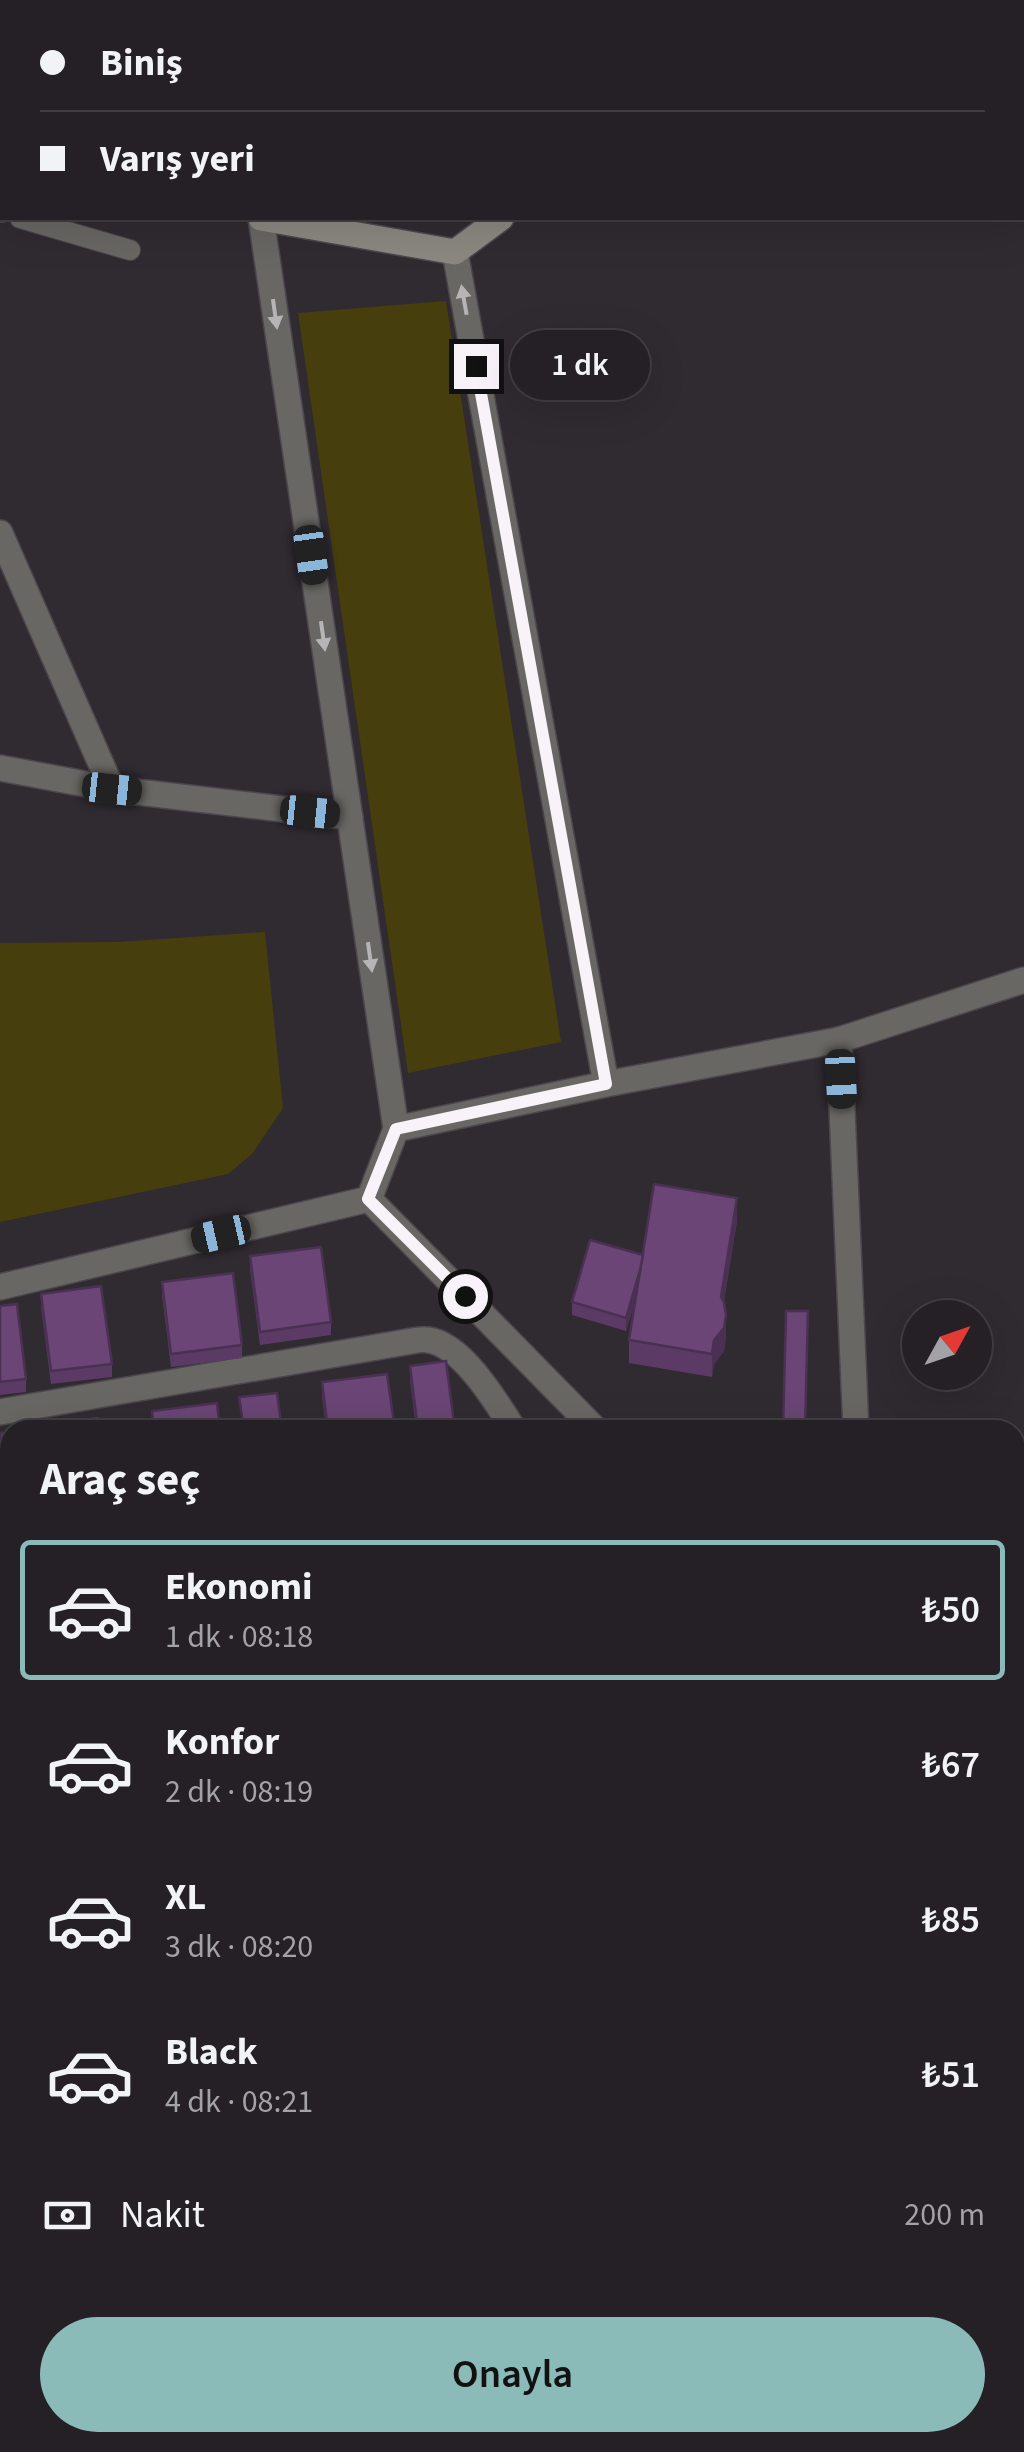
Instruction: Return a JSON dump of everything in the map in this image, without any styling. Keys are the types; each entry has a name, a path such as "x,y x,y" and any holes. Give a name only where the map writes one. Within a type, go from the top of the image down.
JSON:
{"street":[{"path":"261,220 396,1129 368,1199"},
{"path":"272,220 455,252 498,220"},
{"path":"455,252 606,1084"},
{"path":"0,533 112,789"},
{"path":"0,768 112,789 350,817"},
{"path":"396,1129 839,1040 1024,980"},
{"path":"839,1040 856,1420"},
{"path":"0,1287 368,1199"},
{"path":"368,1199 586,1420"},
{"path":"0,1412 412,1340 431,1340 467,1365 507,1420"}],"lane":[{"path":"27,220 130,250"}],"shaded area":[{"path":"446,301 561,1042 408,1073 298,313"},
{"path":"265,932 283,1108 252,1154 228,1174 0,1222 0,943 119,942"}],"building":[{"path":"654,1184 737,1198 721,1297 726,1315 724,1328 714,1340 712,1354 629,1340"},
{"path":"590,1240 643,1255 626,1318 572,1302"},
{"path":"321,1247 331,1322 260,1332 250,1256"},
{"path":"233,1273 242,1345 171,1354 162,1282"},
{"path":"101,1286 112,1364 51,1371 41,1294"},
{"path":"17,1304 26,1379 0,1382 0,1306"},
{"path":"786,1311 808,1311 805,1420 783,1420"},
{"path":"446,1361 454,1420 417,1420 410,1366"},
{"path":"387,1374 394,1420 327,1420 322,1382"},
{"path":"277,1393 281,1420 242,1420 239,1397"},
{"path":"217,1403 219,1420 153,1420 152,1411"}],"route":[{"path":"465,1296 368,1199 396,1129 606,1084 476,366"}]}
